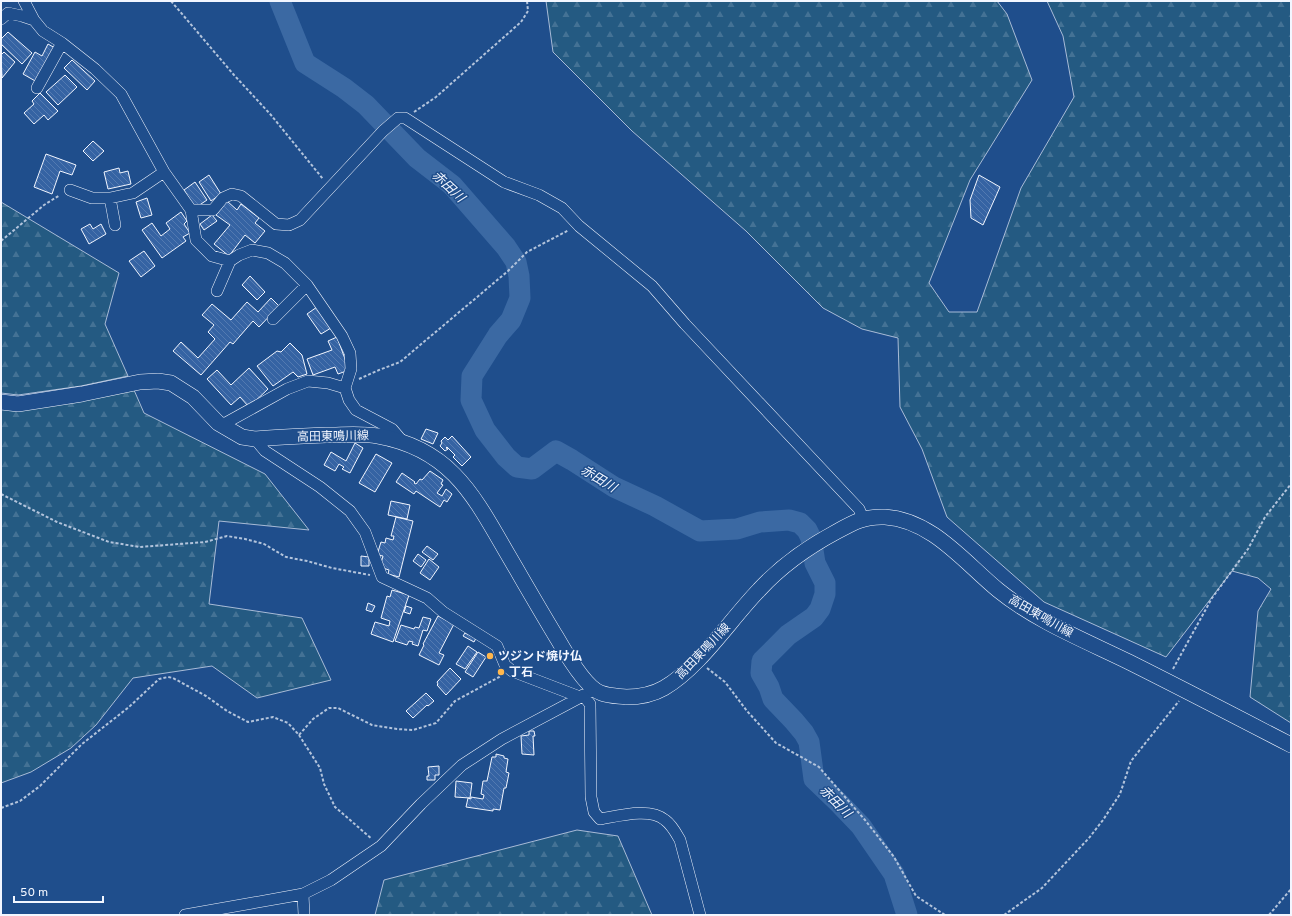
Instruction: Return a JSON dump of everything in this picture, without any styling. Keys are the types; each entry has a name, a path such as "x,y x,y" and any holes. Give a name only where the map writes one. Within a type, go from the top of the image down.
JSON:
{"main road":[{"name":"高田東鳴川線","path":"1,402 18,404 82,394 140,382 171,383 192,397 218,423 242,436 255,438 355,434 378,436 403,442 415,447 432,456 449,469 476,500 568,657 586,694 634,697 648,695 664,688 682,675 697,661 759,589 779,570 823,539 863,518 883,517 901,519 930,532 998,591 1018,605 1050,623 1291,745"}],"street":[{"path":"24,1 34,20 43,31 62,43 95,69 121,94 164,172 191,210 196,240 212,256 230,261"},
{"path":"3,13 22,16 34,20"},
{"path":"37,88 62,43"},
{"path":"191,210 213,210 223,198 232,194 240,196 276,224 289,225 300,220 383,131 401,118 504,182 539,195 562,208 579,226 652,286 685,324 859,509 863,518"},
{"path":"70,190 92,198 110,198 133,193 164,172"},
{"path":"110,198 115,225"},
{"path":"217,291 230,261 239,255 252,250 268,253 285,263 307,285 342,336 350,353 351,369 344,388 349,400 356,410 392,429 403,442"},
{"path":"273,319 307,285"},
{"path":"222,425 287,389 308,381 328,383 344,388"},
{"path":"255,438 265,451 320,487 350,511 365,532 382,577 427,598 443,612 497,646 505,665 512,671 586,694"},
{"path":"185,915 303,894 331,880 381,846 421,804 462,765 502,739 586,694"},
{"path":"586,694 590,704 591,797 594,812 600,818 624,814 652,813 664,819 674,830 680,840 700,915"},
{"path":"303,894 304,915"}],"path":[{"path":"171,1 234,75 271,115 330,188"},
{"path":"401,118 436,97 521,22 528,10 527,1"},
{"path":"1,241 44,205 70,190"},
{"path":"344,388 365,376 400,362 454,318 508,271 527,252 559,234 579,226"},
{"path":"1167,681 1178,657 1212,598 1248,549 1265,517 1291,484"},
{"path":"1,494 57,522 109,542 140,547 206,542 227,536 264,544 286,557 332,568 382,577"},
{"path":"697,661 725,682 747,711 776,743 819,767 865,820 894,857 916,896 945,915"},
{"path":"299,735 314,719 329,708 338,708 372,725 413,730 436,723 455,701 512,671"},
{"path":"1,808 20,801 40,786 82,744 129,707 159,679 168,676 206,696 227,711 248,722 273,717 288,723 299,735 320,768 324,784 335,807 381,846"},
{"path":"1004,915 1042,888 1089,838 1120,794 1131,761 1186,692"},
{"path":"1269,915 1291,889"}],"green space":[{"path":"546,1 997,1 1007,14 1032,80 970,180 929,283 949,312 977,312 1021,188 1074,97 1063,36 1047,1 1291,1 1291,723 1250,697 1258,611 1271,589 1258,578 1232,571 1166,657 1044,602 947,517 922,449 900,407 898,338 862,329 823,308 746,231 632,131 553,52"},
{"path":"1,202 119,273 105,324 128,376 81,386 18,395 1,393"},
{"path":"134,390 144,413 265,474 309,530 219,521 209,604 302,618 331,680 257,698 212,666 133,678 96,725 71,748 31,772 1,783 1,408"},
{"path":"577,830 618,836 652,915 375,915 384,880"}],"building":[{"path":"8,32 32,53 22,64 1,44 1,39"},
{"path":"48,44 55,48 37,82 23,74 35,52 42,56"},
{"path":"4,52 15,62 2,78 1,55"},
{"path":"72,60 95,81 87,90 64,68"},
{"path":"65,75 77,87 58,105 46,92"},
{"path":"40,93 58,111 48,120 44,115 34,124 24,113 34,104 32,101"},
{"path":"93,141 104,151 93,161 83,151"},
{"path":"46,154 76,165 72,175 60,171 52,194 34,187"},
{"path":"119,168 120,173 128,171 131,184 108,189 104,172"},
{"path":"209,175 221,194 211,201 199,182"},
{"path":"979,175 1000,187 983,225 971,218 970,200"},
{"path":"195,182 207,200 195,208 184,190"},
{"path":"147,198 152,215 141,218 136,202"},
{"path":"227,201 237,210 241,204 259,218 255,223 265,231 255,243 245,235 229,256 214,244 230,225 216,215"},
{"path":"181,212 187,221 184,224 190,233 183,237 186,241 162,258 142,230 152,223 161,236 170,229 166,223"},
{"path":"212,215 217,221 204,230 200,224"},
{"path":"90,224 93,229 101,224 106,234 89,244 81,229"},
{"path":"144,251 155,266 141,277 129,261"},
{"path":"250,276 265,292 257,300 242,285"},
{"path":"271,298 279,306 259,327 253,321 233,344 230,342 201,375 173,351 181,342 198,358 215,339 208,332 214,325 202,315 212,304 231,320 247,302 258,312"},
{"path":"317,307 331,328 321,334 307,314"},
{"path":"337,337 349,370 338,374 335,367 313,375 307,359 332,350 328,341"},
{"path":"290,343 302,355 307,374 298,377 293,372 273,386 257,366 277,351 281,352"},
{"path":"249,368 268,389 249,407 240,397 231,405 207,379 217,370 231,385"},
{"path":"426,429 438,433 433,444 421,439"},
{"path":"452,436 471,457 462,466 453,457 455,455 447,447 446,448 448,449 445,451 440,446 442,443 441,441 445,437 448,440"},
{"path":"355,443 363,448 350,473 342,469 344,467 339,464 335,471 324,465 331,452 346,461"},
{"path":"376,454 392,463 375,492 359,483"},
{"path":"430,471 443,480 441,484 443,485 437,493 442,496 446,489 452,494 447,502 444,500 440,507 416,491 414,494 396,482 402,473 416,484"},
{"path":"391,501 410,505 407,519 388,515"},
{"path":"396,517 413,521 399,577 388,574 389,570 380,567 383,556 377,555 381,542 385,543 386,538 393,540 394,536 391,536"},
{"path":"427,546 438,554 433,560 422,552"},
{"path":"418,554 426,560 421,567 413,561"},
{"path":"361,556 369,557 369,566 361,566"},
{"path":"429,559 439,567 430,580 420,573"},
{"path":"392,590 409,595 393,642 371,634 375,622 389,626 390,621 381,618 387,596 390,597"},
{"path":"368,603 375,606 372,612 366,610"},
{"path":"406,606 412,608 410,614 404,612"},
{"path":"438,616 454,624 439,653 444,655 439,665 419,655 424,645 423,644"},
{"path":"423,617 431,619 427,631 423,630 418,646 409,641 407,645 395,641 401,625 414,629 415,627 419,628"},
{"path":"465,633 476,638 474,642 463,636"},
{"path":"468,646 477,652 465,669 456,664"},
{"path":"478,652 486,657 473,677 465,672"},
{"path":"450,668 461,679 446,695 437,685 437,682"},
{"path":"426,693 434,701 428,706 427,705 413,718 406,711"},
{"path":"529,731 534,731 534,755 522,754 521,736 529,735"},
{"path":"496,754 504,756 504,758 508,759 506,772 509,773 506,788 504,788 500,810 493,809 493,811 466,807 468,798 483,799 484,795 481,794 483,781 487,781 492,757 496,757"},
{"path":"439,766 439,775 435,775 435,780 427,780 427,776 429,776 428,767"},
{"path":"456,781 472,783 470,798 455,797"}],"waterway":[{"name":"赤田川","path":"280,1 305,63 344,88 366,105 417,158 452,185 506,247 516,262 519,276 520,298 511,320 498,335 472,376 471,400 485,430 506,457 517,467 532,469 556,451 614,487 655,506 700,531 737,529 760,522 789,520 800,523 807,530 811,538 815,563 825,583 825,594 820,609 814,617 788,635 762,661 761,673 769,687 773,699 794,721 809,742 814,779 861,826 894,874 907,915"}],"place":[{"name":"ツジンド焼け仏","path":"490,656"},
{"name":"丁石","path":"501,672"}]}
